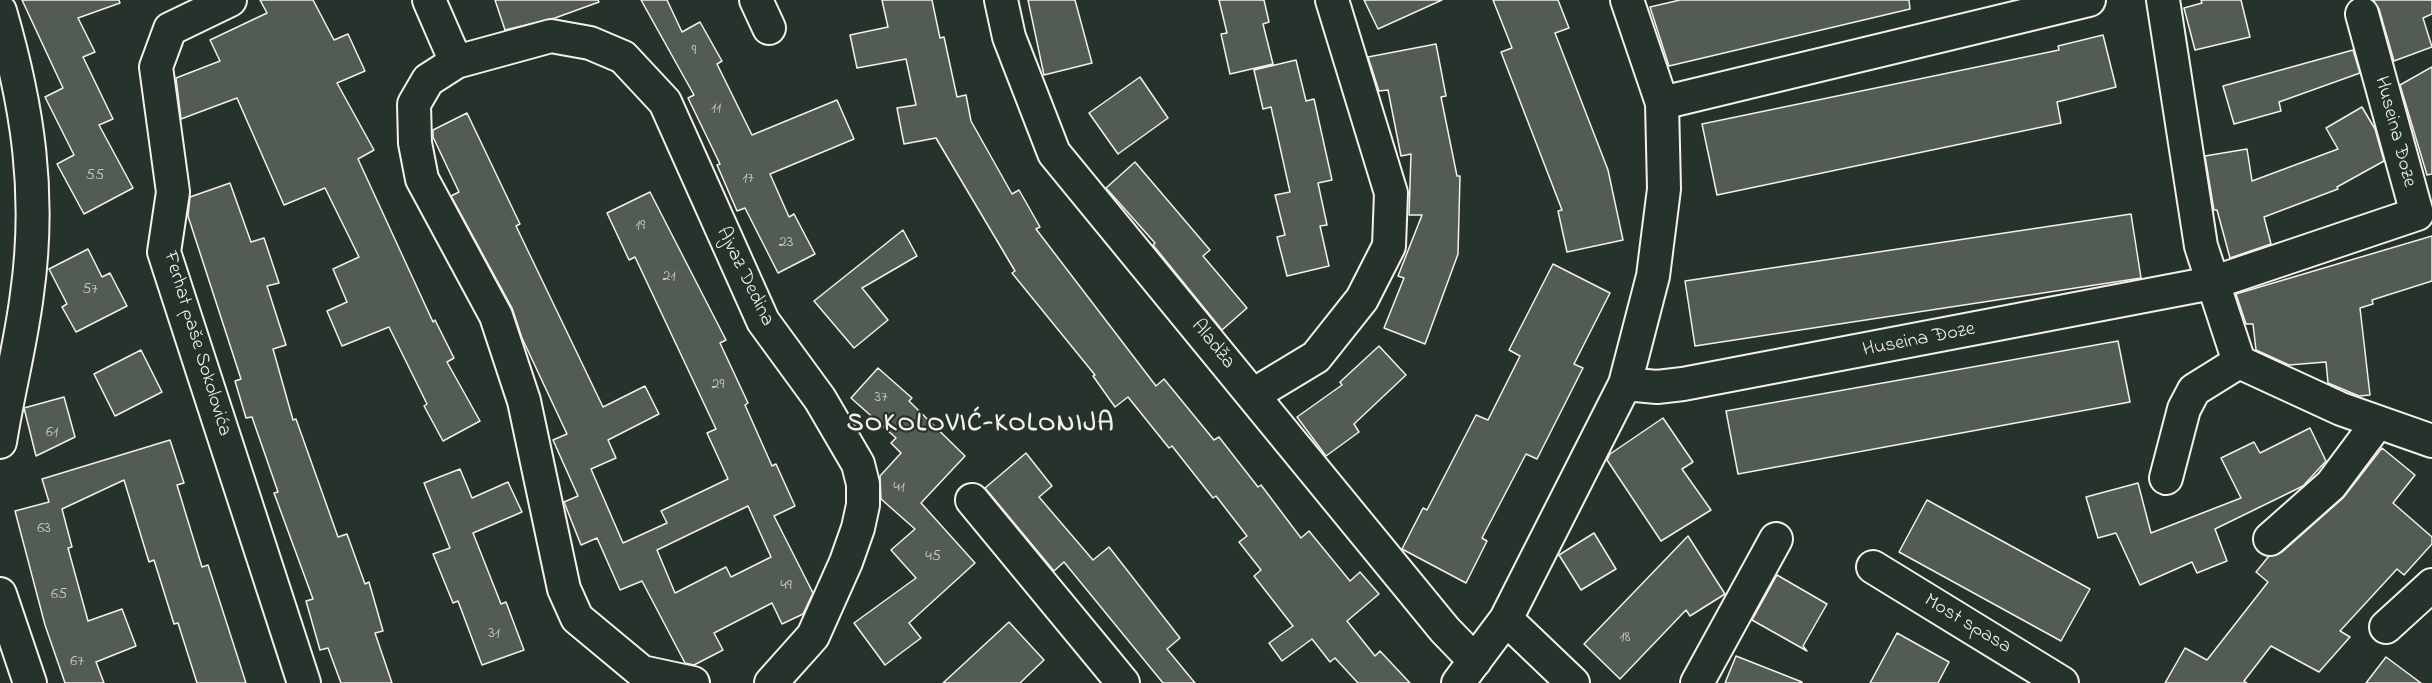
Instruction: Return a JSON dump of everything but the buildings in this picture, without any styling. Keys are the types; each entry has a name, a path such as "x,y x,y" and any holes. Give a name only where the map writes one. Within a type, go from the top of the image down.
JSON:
{"street":[{"name":"Ferhat paše Sokolovića","path":"230,0 170,29 156,67 173,192 164,252 304,683"},
{"path":"429,0 456,62"},
{"path":"756,0 769,28"},
{"name":"Aladža","path":"1000,0 1009,37 1054,153 1445,630 1467,672"},
{"path":"1252,395 1316,357 1362,299 1389,246 1390,193 1332,0"},
{"path":"1467,672 1506,619 1625,384 1653,276 1664,189 1662,103 1627,0"},
{"path":"1662,103 2089,0"},
{"path":"2163,0 2201,246 2239,362 2341,409 2432,441"},
{"path":"0,11 18,73 30,147 33,227 27,295 0,442"},
{"name":"Huseina Đoze","path":"1625,384 1657,387 1683,384 2212,283 2417,214 2362,14"},
{"name":"Ajvaz Dedina","path":"693,683 642,672 577,618 564,589 524,401 496,316 422,180 415,143 414,104 428,80 456,62 551,36 590,43 623,57 665,102 763,321 820,399 858,464 863,484 863,505 846,562 813,636 771,683"},
{"path":"2166,478 2184,409 2194,390 2239,362"},
{"path":"2270,539 2331,485 2378,422"},
{"path":"972,500 1123,683"},
{"path":"1697,683 1776,540"},
{"name":"Most spasa","path":"1873,567 2062,683"},
{"path":"2386,627 2432,585"},
{"path":"0,594 30,683"},
{"path":"1506,619 1574,683"}],"district":[{"name":"SOKOLOVIĆ-KOLONIJA","path":"981,426"}]}
